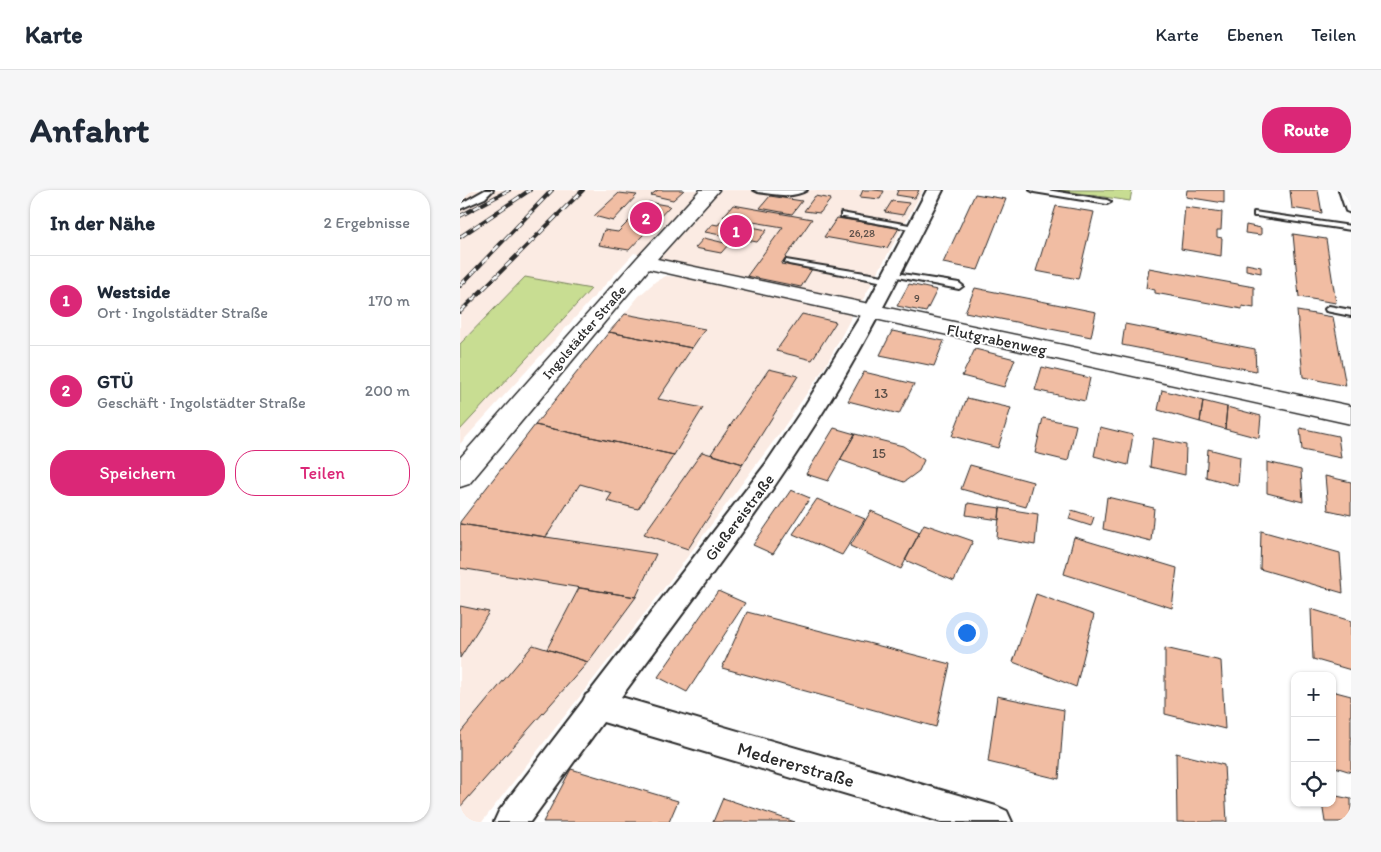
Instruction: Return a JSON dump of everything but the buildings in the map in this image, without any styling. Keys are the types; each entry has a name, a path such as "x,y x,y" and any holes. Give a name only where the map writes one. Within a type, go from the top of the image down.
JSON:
{"street":[{"name":"Ingolstädter Straße","path":"460,476 644,262 710,190"},
{"name":"Gießereistraße","path":"510,822 773,471 810,416 872,312 935,190"},
{"path":"1347,190 1351,208"},
{"name":"Flutgrabenweg","path":"644,262 1351,415"},
{"name":"Medererstraße","path":"596,705 996,822"}],"lane":[{"path":"460,207 482,196 489,190"},
{"path":"758,190 781,194 797,193 803,190"},
{"path":"1034,190 1107,202"},
{"path":"1257,214 1351,228"},
{"path":"844,215 915,228"},
{"path":"790,262 959,286"},
{"path":"1329,309 1351,313"}],"shaded area":[{"path":"460,190 923,190 861,303 634,253 460,444"},
{"path":"666,276 685,277 853,314 826,365 779,434 655,600 482,822 460,822 460,522 639,296 656,281"}],"green space":[{"path":"1059,190 1132,190 1130,201"},
{"path":"525,277 591,289 460,430 460,344"}],"railway":[{"path":"460,216 509,190"},
{"path":"460,237 530,190"},
{"path":"460,286 552,190"},
{"path":"460,312 583,190"}],"place":[{"name":"GTÜ","path":"646,218"},
{"name":"Westside","path":"736,231"}]}
